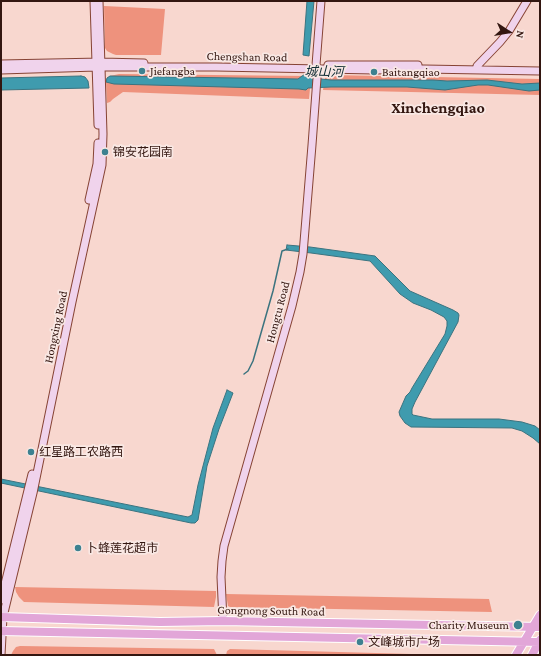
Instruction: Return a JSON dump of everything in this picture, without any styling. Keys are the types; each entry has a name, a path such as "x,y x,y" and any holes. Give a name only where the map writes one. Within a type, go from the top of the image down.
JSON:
{"main road":[{"name":"Hongxing Road","path":"94,1 99,65"},
{"name":"Hongxing Road","path":"1,600 33,480 67,301 97,164 99,133 99,1"},
{"name":"Hongtu Road","path":"223,621 221,576 224,546 292,306 303,254 317,78 316,67 321,1"},
{"path":"477,68 500,42 527,1"},
{"name":"Chengshan Road","path":"1,64 316,67 400,64 540,72"},
{"name":"Chengshan Road","path":"1,70 99,65"},
{"name":"Chengshan Road","path":"477,68 540,67"},
{"name":"Hongxing Road","path":"1,655 2,617 30,492"},
{"path":"516,655 536,627 540,614"},
{"name":"Gongnong South Road","path":"2,617 160,622 223,621 536,627"},
{"name":"Gongnong South Road","path":"2,630 524,642 540,641"},
{"path":"532,655 540,641"}],"shaded area":[{"path":"104,6 165,9 161,55 116,55 107,51 105,48"},
{"path":"119,74 308,76 311,78 309,99 123,92 107,103 107,78"},
{"path":"329,75 540,79 540,95 323,90 325,78"},
{"path":"15,587 216,591 216,597 214,607 24,602 16,592"},
{"path":"226,594 489,599 492,612 230,607 228,606"},
{"path":"16,647 214,649 217,655 11,655"},
{"path":"230,649 448,655 226,655 227,651"}],"water":[{"path":"307,1 314,1 309,56 303,55"},
{"path":"304,75 311,78 331,80 487,80 522,84 540,83 540,90 529,91 478,85 445,90 407,87 331,87 308,88 306,90 114,84 106,82 107,78 110,76 298,79"},
{"path":"85,77 88,81 89,88 1,90 1,78"},
{"path":"287,245 375,256 410,291 458,313 458,322 415,402 412,409 413,415 432,419 499,419 522,422 535,426 540,430 540,444 522,431 512,428 411,427 405,423 399,412 406,396 410,392 445,334 447,321 444,317 413,303 400,294 370,261 286,250"},
{"path":"227,390 233,393 207,466 198,520 195,523 1,483 1,479 188,517 192,515 198,485 213,428"}],"waterway":[{"path":"244,374 248,371 253,361 273,291 282,251 288,249"}],"place":[{"name":"Jiefangba","path":"142,71"},
{"name":"Baitangqiao","path":"374,72"},
{"name":"锦安花园南","path":"105,152"},
{"name":"红星路工农路西","path":"31,452"},
{"name":"卜蜂莲花超市","path":"78,548"},
{"name":"Charity Museum","path":"518,625"},
{"name":"文峰城市广场","path":"360,642"}],"district":[{"name":"Xinchengqiao","path":"438,108"}],"water label":[{"name":"城山河","path":"324,72"}]}
